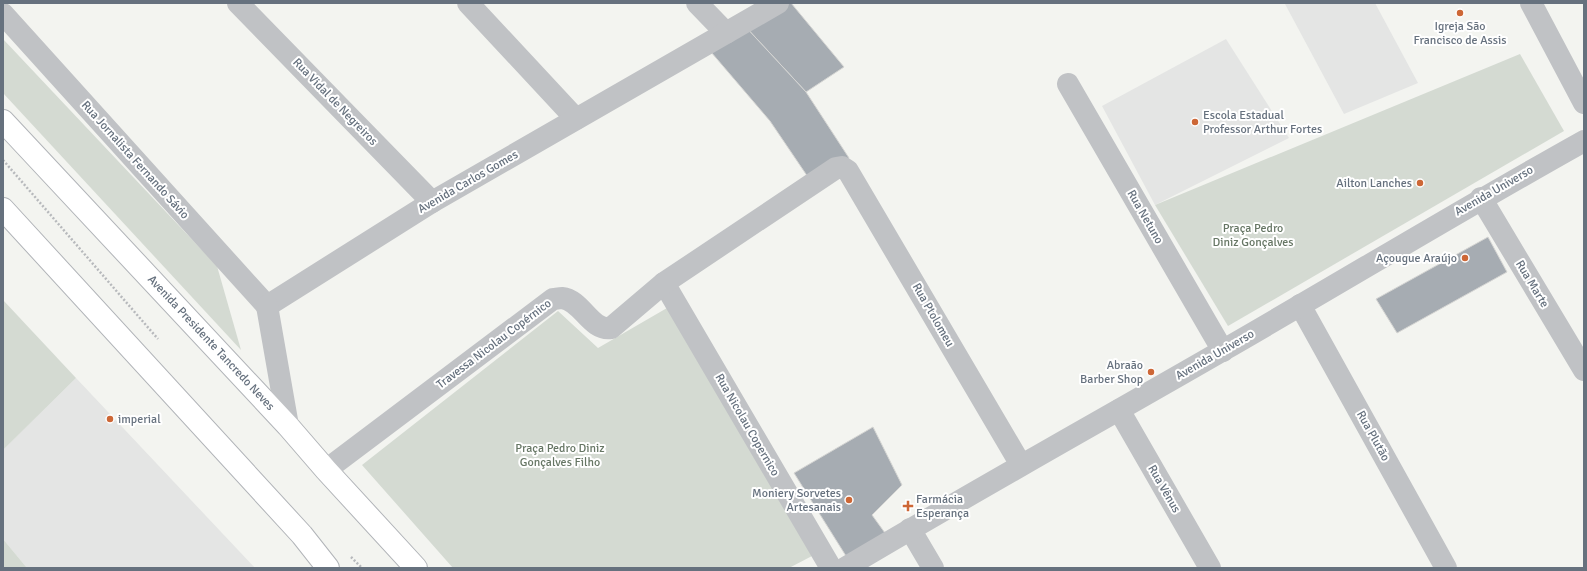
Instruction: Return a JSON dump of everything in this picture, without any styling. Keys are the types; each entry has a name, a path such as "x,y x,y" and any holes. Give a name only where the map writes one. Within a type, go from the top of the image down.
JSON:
{"main road":[{"name":"Avenida Presidente Tancredo Neves","path":"3,120 288,426 326,470 416,568"},
{"path":"3,130 31,150"},
{"path":"3,209 302,535 328,568"}],"street":[{"name":"Rua Vidal de Negreiros","path":"238,3 432,202"},
{"path":"468,3 576,119"},
{"path":"698,3 726,33"},
{"name":"Avenida Carlos Gomes","path":"266,306 432,202 778,3"},
{"path":"1531,3 1584,103"},
{"name":"Rua Jornalista Fernando Sávio","path":"3,14 266,306"},
{"name":"Rua Netuno","path":"1068,84 1223,351"},
{"name":"Avenida Universo","path":"845,568 1021,465 1223,351 1481,198 1584,141"},
{"name":"Travessa Nicolau Copérnico","path":"326,470 553,299 562,298 570,301 602,328 611,328 664,283 836,168 842,167"},
{"name":"Rua Ptolomeu","path":"842,167 848,171 1021,465"},
{"name":"Rua Marte","path":"1481,198 1584,370"},
{"name":"Rua Nicolau Copernico","path":"664,283 831,568"},
{"name":"Rua Plutão","path":"1300,305 1446,568"},
{"path":"266,306 288,426"},
{"name":"Rua Vênus","path":"1119,410 1210,568"},
{"path":"910,529 933,568"}],"shaded area":[{"path":"1375,3 1418,83 1344,114 1285,4"},
{"name":"Escola Estadual Professor Arthur Fortes","path":"1226,39 1289,138 1155,205 1102,106"},
{"path":"76,378 255,568 27,568 3,539 3,450"}],"green space":[{"path":"3,39 217,266 241,350 3,93"},
{"name":"Praça Pedro Diniz Gonçalves","path":"1520,54 1564,131 1228,326 1155,205"},
{"path":"3,300 76,378 3,450"},
{"name":"Praça Pedro Diniz Gonçalves Filho","path":"667,308 812,556 789,568 453,568 362,465 558,311 598,348"},
{"path":"3,539 27,568 3,568"}],"building":[{"path":"778,3 791,3 844,67 806,92 743,24"},
{"path":"743,24 806,92 849,158 812,183 770,121 705,45"},
{"path":"1488,237 1507,272 1397,333 1376,299"},
{"name":"Moniery Sorvetes Artesanais","path":"873,427 902,485 872,515 885,533 846,556 794,473"}],"place":[{"name":"Igreja São Francisco de Assis","path":"1460,13"},
{"name":"Escola Estadual Professor Arthur Fortes","path":"1195,122"},
{"name":"Ailton Lanches","path":"1420,183"},
{"name":"Açougue Araújo","path":"1465,258"},
{"name":"Abraão Barber Shop","path":"1151,372"},
{"name":"imperial","path":"110,419"},
{"name":"Moniery Sorvetes Artesanais","path":"849,500"},
{"name":"Farmácia Esperança","path":"908,506"}]}
